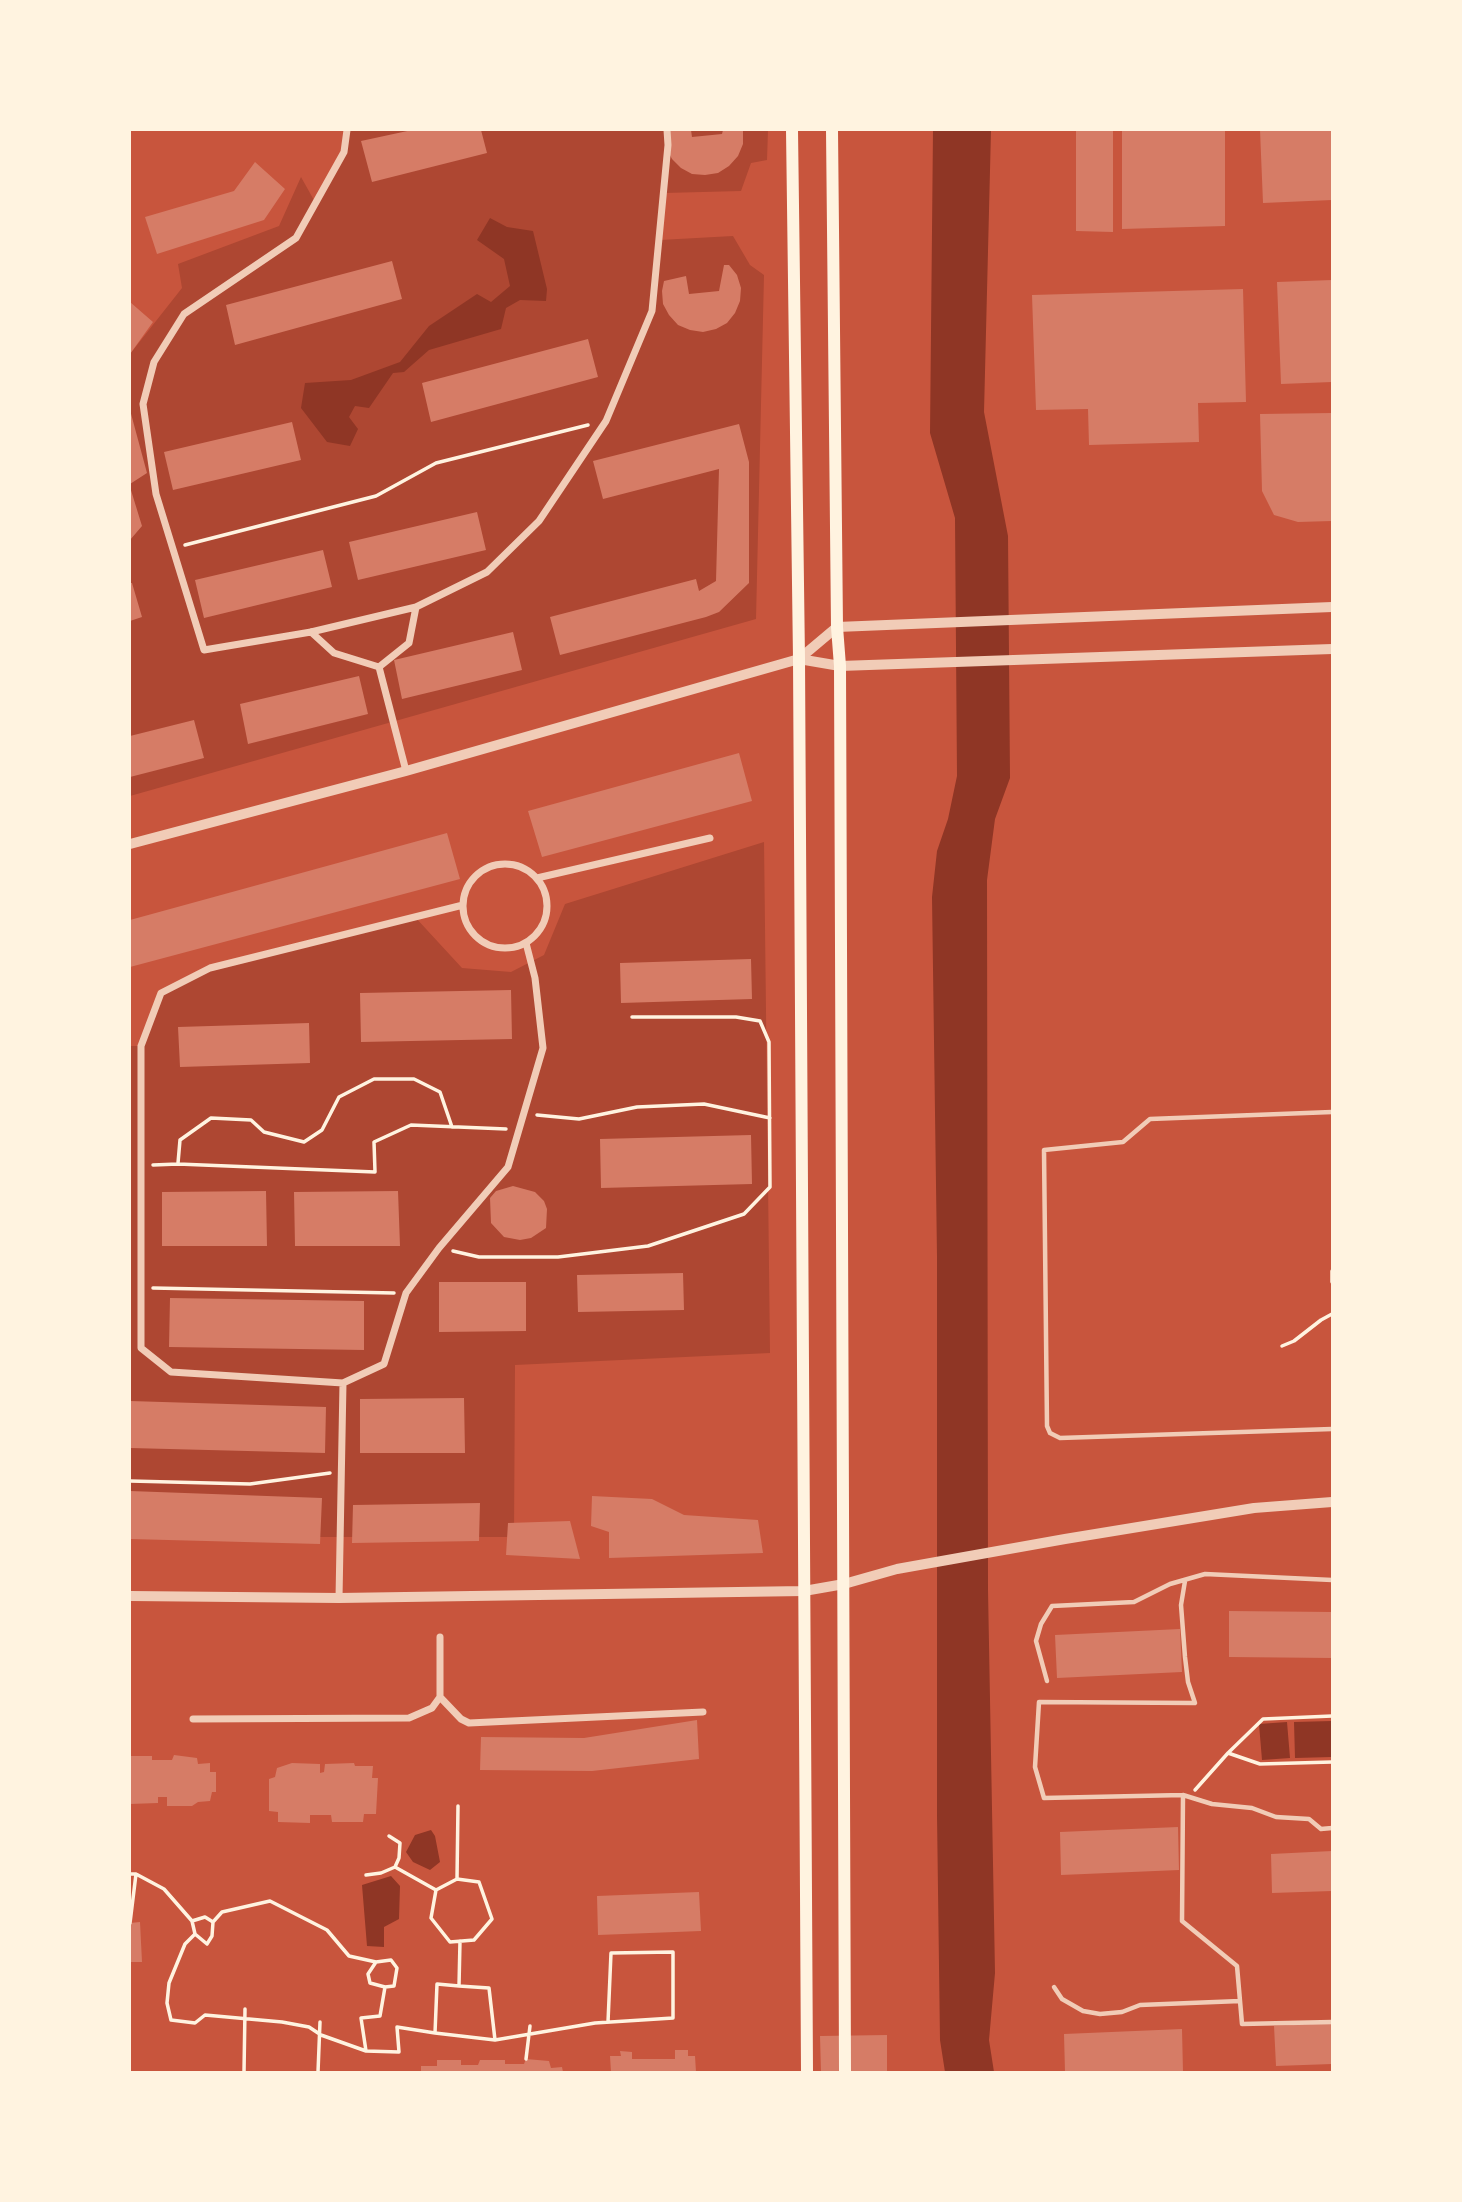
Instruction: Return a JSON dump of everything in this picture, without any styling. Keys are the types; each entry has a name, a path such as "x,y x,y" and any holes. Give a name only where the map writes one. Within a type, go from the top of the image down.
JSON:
{"main road":[{"path":"792,130 799,659 807,2073"},
{"path":"832,130 837,627 840,666 845,2073"}],"street":[{"path":"347,130 344,152 296,238 184,314 154,362 143,404 156,494 204,650 311,632 416,607 487,572 539,521 606,421 652,311 668,145 667,130"},
{"path":"379,667 409,643 416,607"},
{"path":"130,844 406,771 799,659 837,627 1332,607"},
{"path":"311,632 334,653 379,667"},
{"path":"799,659 840,666 1332,649"},
{"path":"379,667 406,771"},
{"path":"537,878 710,838"},
{"path":"498,864 512,864 526,869 537,878 548,901 543,926 536,936 514,948 489,945 478,939 464,918 466,891 473,878 484,869 498,864"},
{"path":"463,905 210,968 161,993 141,1046 141,1348 172,1371 344,1383 384,1364 406,1293 439,1248 508,1167 543,1048 535,978 526,943"},
{"path":"130,1250 141,1250"},
{"path":"339,1598 344,1383"},
{"path":"130,1596 339,1598 804,1591 844,1584 897,1569 1010,1549 1254,1508 1332,1502"},
{"path":"193,1718 409,1718 432,1708 440,1697 440,1637"},
{"path":"440,1697 461,1719 469,1723 703,1712"}],"lane":[{"path":"1332,1112 1150,1119 1123,1142 1044,1150 1047,1426 1050,1433 1060,1438 1332,1429"},
{"path":"1047,1681 1035,1641 1052,1606 1134,1602 1170,1584 1205,1574 1332,1580"},
{"path":"1185,1581 1181,1605 1185,1657 1188,1682 1195,1703 1039,1702 1035,1767 1044,1798 1186,1796 1212,1804 1252,1808 1276,1817 1309,1819 1321,1829 1332,1828"},
{"path":"1186,1796 1182,1921 1237,1966 1242,2024 1332,2022"},
{"path":"1054,1987 1062,1999 1083,2011 1100,2014 1122,2012 1140,2005 1240,2001"}],"path":[{"path":"173,549 376,496 436,463 606,421"},
{"path":"439,1248 480,1257 558,1257 648,1246 744,1214 770,1187 769,1042 760,1021 736,1017 632,1017"},
{"path":"178,1164 180,1140 211,1118 251,1120 264,1132 304,1143 322,1130 339,1097 374,1079 414,1079 440,1092 452,1127"},
{"path":"524,1114 579,1119 637,1107 704,1104 770,1118"},
{"path":"141,1166 178,1164 375,1172 374,1142 411,1125 519,1129"},
{"path":"1332,1270 1332,1282"},
{"path":"141,1288 406,1293"},
{"path":"1282,1346 1294,1341 1332,1314"},
{"path":"130,1480 250,1484 342,1472"},
{"path":"1186,1796 1263,1719 1332,1716"},
{"path":"1228,1753 1260,1764 1332,1762"},
{"path":"457,1879 458,1806"},
{"path":"366,1875 395,1867 400,1843 389,1836"},
{"path":"395,1867 436,1890"},
{"path":"130,1874 136,1874 164,1889 192,1922 195,1934 207,1944 212,1936 213,1922 222,1912 270,1901 327,1930 349,1956 376,1962 391,1960 397,1968 394,1986 384,1987 370,1983 368,1974 376,1962"},
{"path":"130,1923 136,1874"},
{"path":"457,1879 479,1882 492,1919 474,1940 450,1942 431,1918 436,1890 457,1879"},
{"path":"192,1922 205,1917 213,1922"},
{"path":"195,1934 185,1944 169,1983 167,2003 171,2020 195,2023 205,2015 282,2022 309,2027 321,2035 366,2051 399,2052 397,2026 495,2040 608,2022 673,2018 673,1952 611,1953 608,2022"},
{"path":"459,1986 460,1941"},
{"path":"435,2033 437,1984 489,1988 495,2040"},
{"path":"366,2051 361,2018 380,2016 384,1987"},
{"path":"244,2073 245,2009"},
{"path":"318,2072 320,2022"},
{"path":"526,2059 530,2026"}],"shaded area":[{"path":"347,130 768,130 767,160 751,163 741,191 664,193 660,240 733,236 750,265 764,275 756,619 130,796 130,354 182,288 178,264 279,226 301,177 315,202 344,152"},
{"path":"933,130 991,130 984,412 1008,536 1010,778 995,819 987,880 988,1590 995,1973 989,2040 994,2072 945,2072 940,2040 937,1815 937,1256 932,897 937,851 948,819 957,776 955,518 930,433"},
{"path":"490,218 507,227 533,231 547,289 546,301 520,300 506,308 501,329 429,350 404,372 393,373 369,408 355,406 349,417 358,429 350,446 327,442 301,408 305,383 351,380 400,362 429,326 477,294 491,302 510,286 504,259 477,240"},
{"path":"764,842 770,1353 515,1365 514,1537 130,1537 130,1046 141,1046 161,993 210,968 415,917 462,968 511,972 544,955 565,904"},
{"path":"1332,1721 1332,1757 1295,1758 1294,1722"},
{"path":"1287,1722 1290,1758 1262,1760 1259,1724"},
{"path":"431,1830 435,1836 440,1862 430,1870 413,1862 406,1852 415,1835"},
{"path":"391,1876 400,1886 399,1919 384,1927 384,1947 367,1946 362,1885"}],"building":[{"path":"412,130 481,130 487,153 372,182 361,141"},
{"path":"665,130 691,130 692,137 722,134 723,130 743,130 743,144 738,156 718,173 692,174 672,159 666,147"},
{"path":"1076,130 1113,130 1113,232 1076,231"},
{"path":"1122,130 1225,130 1225,226 1122,229"},
{"path":"1260,130 1332,130 1332,200 1263,203"},
{"path":"255,162 285,189 264,220 157,254 145,217 234,191"},
{"path":"392,261 402,299 235,345 226,305"},
{"path":"724,265 729,265 737,275 741,288 735,313 727,323 703,332 678,325 663,304 664,281 686,276 689,294 719,291"},
{"path":"1332,280 1332,382 1281,384 1277,282"},
{"path":"1243,289 1246,402 1198,403 1199,442 1089,445 1088,409 1036,410 1032,295"},
{"path":"130,302 153,322 130,354"},
{"path":"588,339 598,377 431,422 422,383"},
{"path":"130,410 147,473 130,484"},
{"path":"1332,413 1332,521 1298,522 1274,515 1262,491 1260,414"},
{"path":"292,422 301,460 173,490 164,452"},
{"path":"739,424 749,462 749,583 719,612 706,617 560,655 550,617 696,579 699,591 716,581 719,469 603,499 593,461"},
{"path":"130,487 142,526 130,540"},
{"path":"477,512 486,550 358,580 349,542"},
{"path":"323,550 332,587 204,618 195,580"},
{"path":"130,583 142,617 130,621"},
{"path":"513,632 522,670 402,699 394,660"},
{"path":"359,676 368,714 248,744 240,704"},
{"path":"194,720 204,758 130,777 130,736"},
{"path":"739,753 752,801 542,857 528,811"},
{"path":"447,833 460,879 130,967 130,920"},
{"path":"751,959 752,999 621,1003 620,963"},
{"path":"511,990 512,1039 361,1042 360,993"},
{"path":"309,1023 310,1063 180,1067 178,1027"},
{"path":"751,1135 752,1184 601,1188 600,1139"},
{"path":"513,1186 535,1192 544,1201 547,1209 546,1228 531,1238 520,1240 504,1237 491,1223 490,1198 496,1191"},
{"path":"266,1191 267,1246 162,1246 162,1192"},
{"path":"398,1191 400,1246 295,1246 294,1192"},
{"path":"683,1273 684,1310 578,1312 577,1275"},
{"path":"439,1282 526,1282 526,1331 439,1332"},
{"path":"170,1298 364,1301 364,1350 169,1347"},
{"path":"464,1398 465,1453 360,1453 360,1399"},
{"path":"130,1401 326,1407 325,1453 130,1448"},
{"path":"130,1491 322,1498 320,1544 130,1539"},
{"path":"592,1496 652,1499 684,1515 758,1520 763,1553 609,1558 609,1532 591,1526"},
{"path":"480,1503 479,1541 352,1543 353,1505"},
{"path":"570,1521 580,1559 506,1555 508,1523"},
{"path":"1229,1611 1332,1612 1332,1658 1229,1657"},
{"path":"1180,1629 1182,1672 1057,1678 1055,1635"},
{"path":"697,1720 699,1759 592,1771 480,1770 481,1737 584,1738"},
{"path":"174,1755 197,1758 198,1764 210,1763 210,1772 216,1772 216,1792 212,1792 210,1801 198,1802 192,1806 167,1806 167,1797 158,1797 158,1803 130,1804 130,1756 172,1760"},
{"path":"292,1763 320,1764 320,1773 324,1772 325,1764 354,1763 355,1766 373,1766 372,1778 378,1778 376,1814 364,1814 363,1822 332,1822 331,1815 310,1815 310,1823 278,1822 278,1812 269,1811 269,1779 275,1777 277,1768"},
{"path":"1178,1827 1179,1870 1061,1875 1060,1832"},
{"path":"1332,1851 1332,1891 1272,1893 1271,1854"},
{"path":"699,1892 701,1931 598,1935 597,1896"},
{"path":"140,1922 142,1962 130,1962 130,1923"},
{"path":"1332,2023 1332,2064 1276,2066 1274,2026"},
{"path":"1182,2029 1183,2072 1065,2072 1064,2034"},
{"path":"887,2035 887,2072 821,2072 820,2036"},
{"path":"675,2050 688,2050 688,2056 695,2056 696,2072 611,2072 610,2056 621,2056 620,2051 632,2052 632,2059 675,2059"},
{"path":"526,2059 549,2061 551,2068 562,2067 563,2072 421,2072 421,2066 437,2066 437,2060 461,2060 461,2065 478,2065 480,2060 505,2060 505,2064 524,2064"}]}
